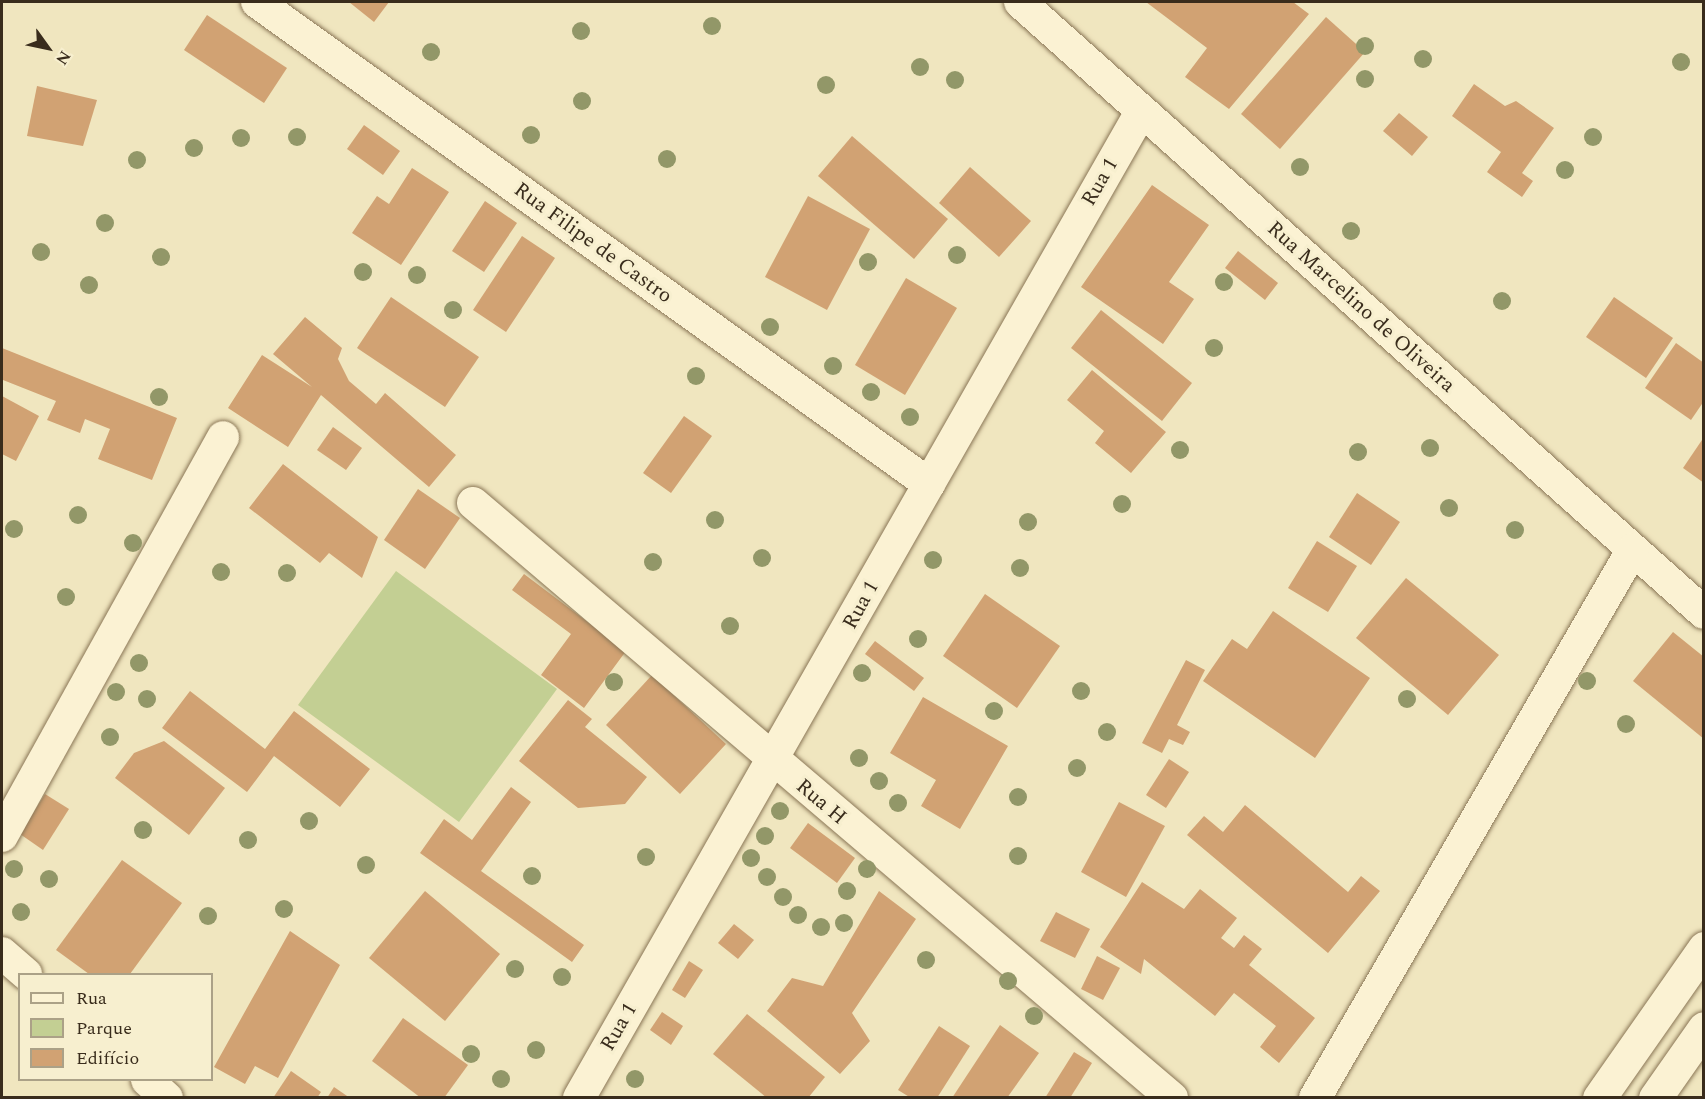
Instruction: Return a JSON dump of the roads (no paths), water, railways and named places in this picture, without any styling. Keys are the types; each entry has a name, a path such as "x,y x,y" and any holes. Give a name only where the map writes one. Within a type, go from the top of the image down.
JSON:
{"main road":[{"path":"1599,1098 1704,948"},
{"path":"1655,1098 1704,1028"}],"street":[{"name":"Rua Filipe de Castro","path":"257,2 929,484"},
{"name":"Rua Marcelino de Oliveira","path":"1020,2 1140,112 1704,613"},
{"name":"Rua 1","path":"579,1098 1140,112"},
{"path":"2,836 223,437"},
{"name":"Rua H","path":"473,503 772,762 1172,1098"},
{"path":"1315,1098 1633,549"},
{"path":"2,953 24,973"},
{"path":"148,1081 167,1098"}]}
